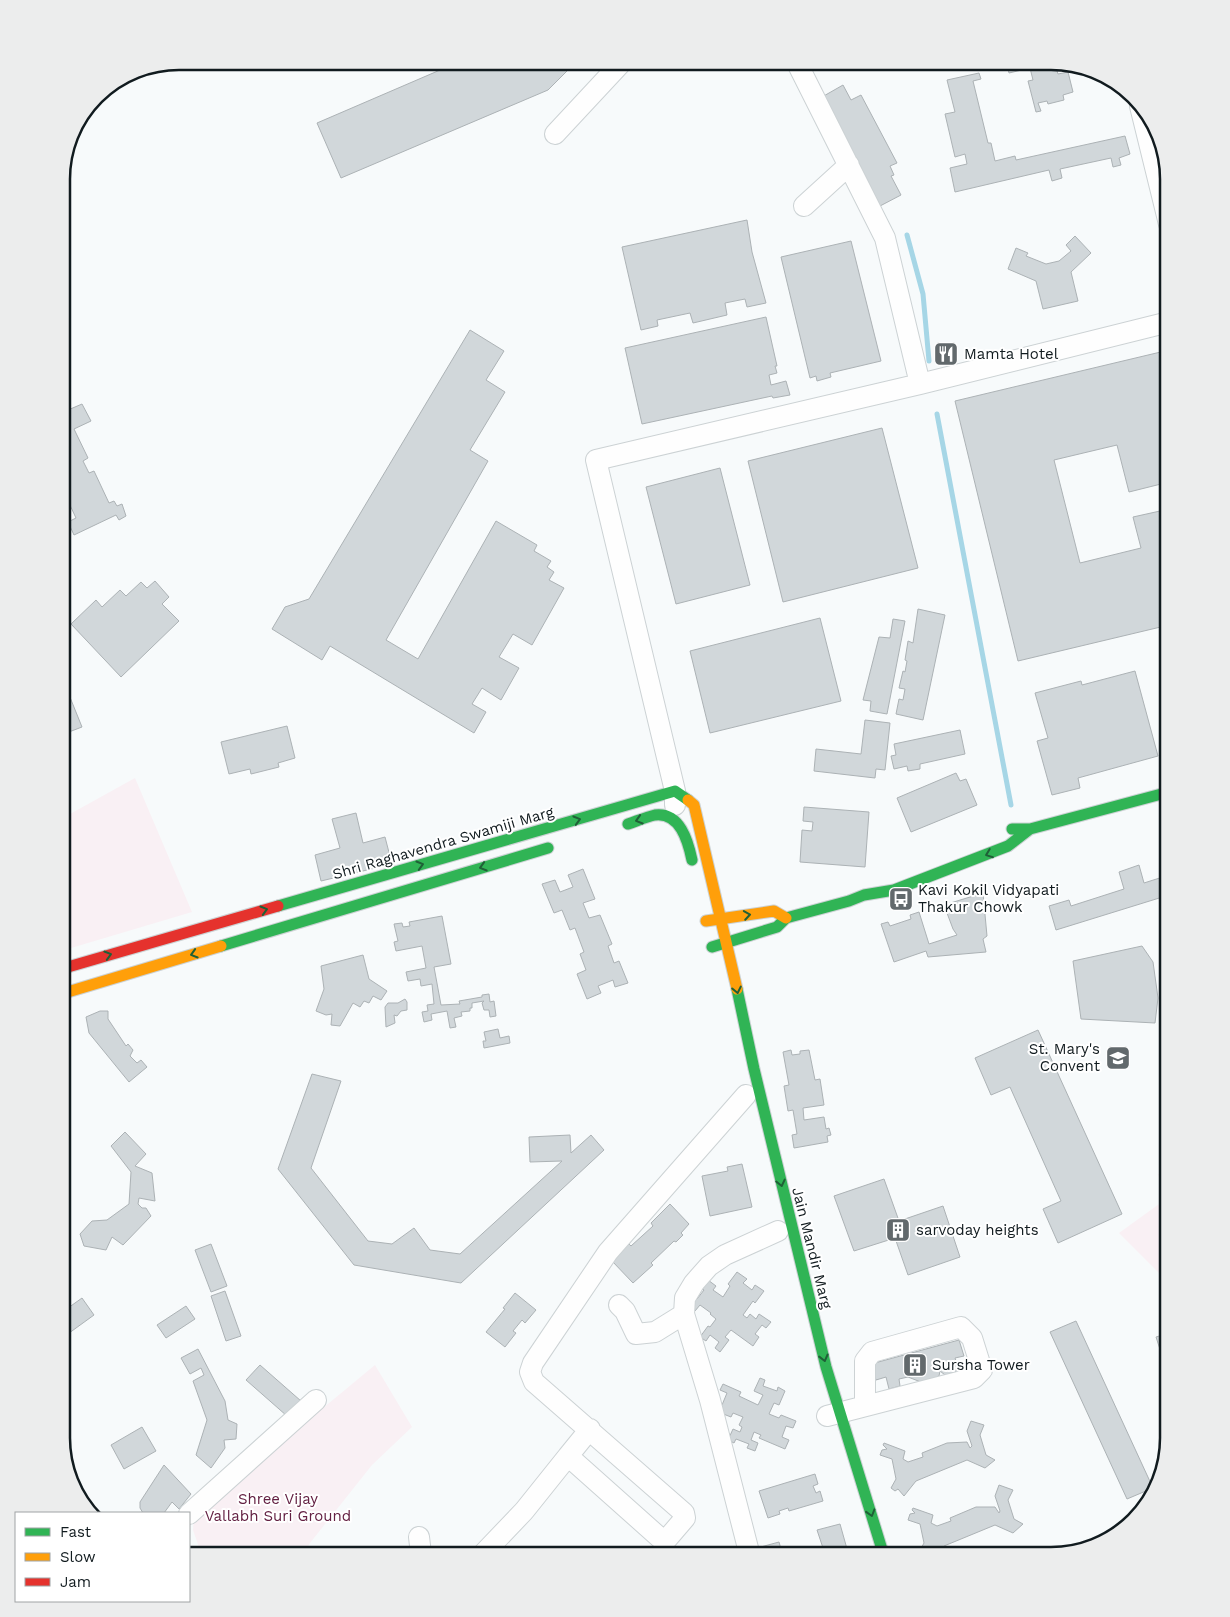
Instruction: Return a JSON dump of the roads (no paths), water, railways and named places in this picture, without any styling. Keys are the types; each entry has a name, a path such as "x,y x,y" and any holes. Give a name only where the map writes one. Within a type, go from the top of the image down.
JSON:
{"street":[{"path":"555,134 615,70"},
{"path":"800,70 885,238 920,384"},
{"path":"1151,137 1160,180"},
{"path":"804,206 848,165"},
{"path":"674,820 675,792 596,460 920,384 1160,324"},
{"path":"675,792 694,805 727,943"},
{"name":"Shri Raghavendra Swamiji Marg","path":"73,975 210,926 675,792"},
{"path":"1002,830 1030,829 1160,794"},
{"path":"615,828 660,814 674,820 688,839 696,875"},
{"path":"864,894 894,890 951,863 1008,846 1030,829"},
{"path":"529,834 534,852"},
{"name":"Shri Raghavendra Swamiji Marg","path":"73,975 217,947 561,844"},
{"path":"691,856 705,853"},
{"path":"442,859 448,878"},
{"path":"786,918 774,911 721,919 709,934 727,943 777,928 786,918 849,901 864,894 881,879"},
{"path":"330,891 336,911"},
{"path":"210,926 217,947"},
{"name":"Jain Mandir Marg","path":"727,943 754,1069 819,1339 830,1416 881,1547"},
{"path":"741,1072 754,1069"},
{"path":"568,1456 660,1538 668,1539 685,1518 684,1513 534,1382 530,1372 533,1363 608,1252 746,1098"},
{"path":"761,1160 775,1157"},
{"path":"772,1206 786,1202"},
{"path":"748,1547 710,1400 684,1314 685,1298 694,1283 709,1266 725,1255 778,1231"},
{"path":"788,1272 802,1268"},
{"path":"619,1305 625,1311 636,1334 655,1332 684,1314"},
{"path":"830,1416 974,1378 982,1370 972,1338 961,1327 872,1352 865,1361 866,1406"},
{"path":"806,1343 819,1339"},
{"path":"190,1513 316,1400"},
{"path":"490,1547 524,1511 590,1429"}],"waterway":[{"path":"907,235 923,294 929,361"},
{"path":"937,414 1011,805"}],"place":[{"name":"Mamta Hotel","path":"946,354"},
{"name":"Kavi Kokil Vidyapati Thakur Chowk","path":"901,899"},
{"name":"St. Mary's Convent","path":"1118,1058"},
{"name":"sarvoday heights","path":"898,1230"},
{"name":"Sursha Tower","path":"915,1365"}],"park label":[{"name":"Shree Vijay Vallabh Suri Ground","path":"278,1508"}]}
